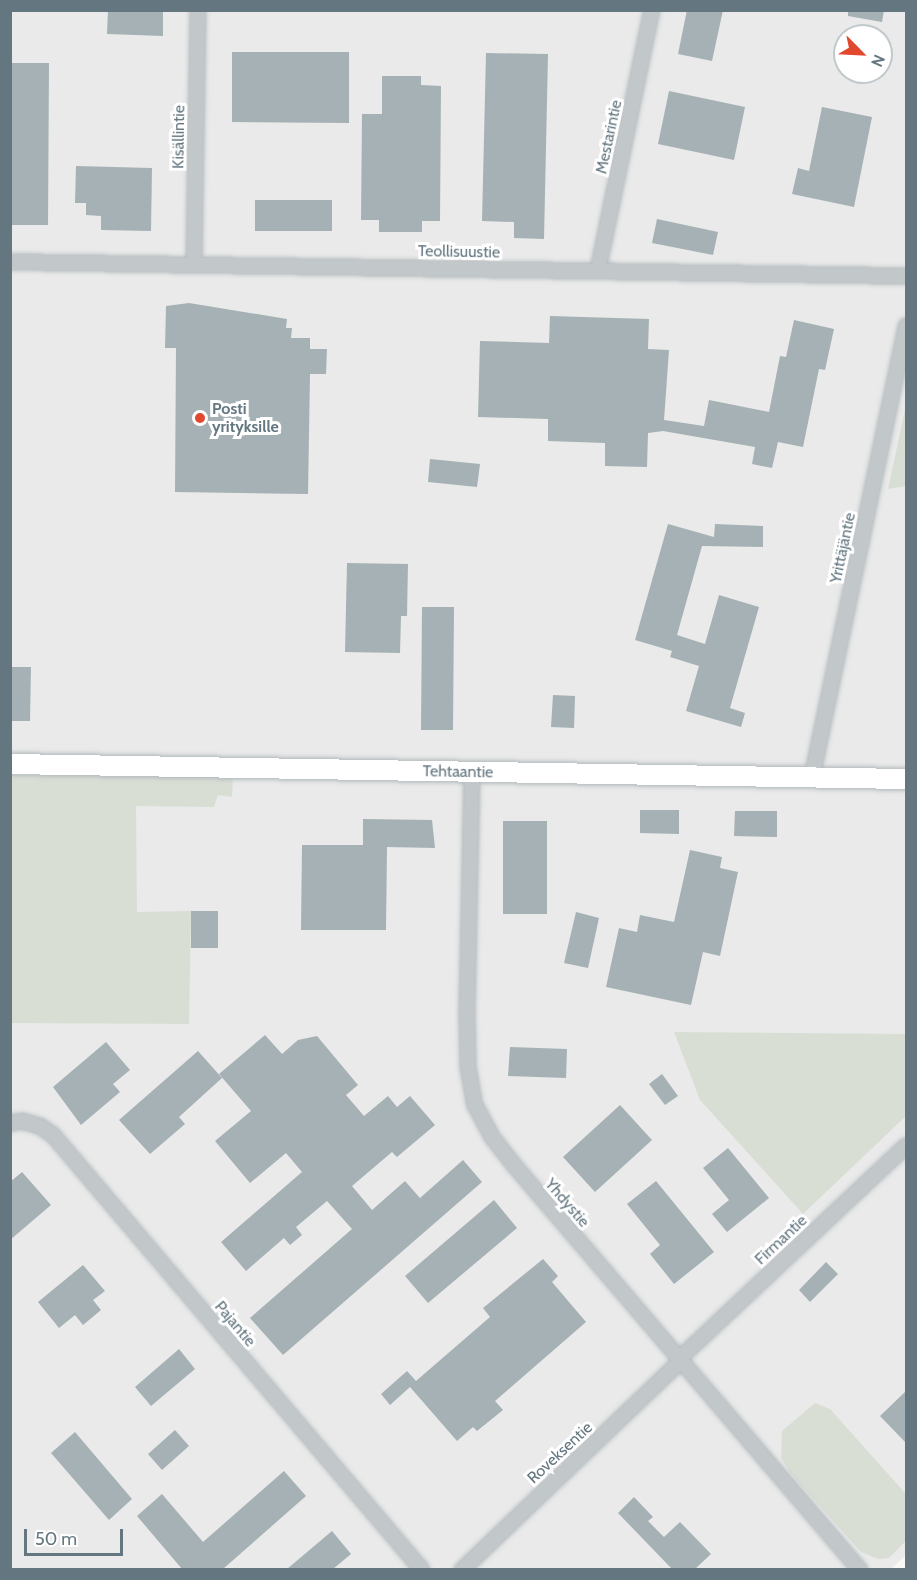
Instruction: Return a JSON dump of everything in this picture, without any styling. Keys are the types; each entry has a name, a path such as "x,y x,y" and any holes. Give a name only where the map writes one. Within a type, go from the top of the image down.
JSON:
{"street":[{"name":"Kisällintie","path":"194,264 198,10"},
{"name":"Mestarintie","path":"598,270 652,10"},
{"name":"Teollisuustie","path":"10,262 906,276"},
{"name":"Yrittäjäntie","path":"812,777 906,326"},
{"name":"Tehtaantie","path":"10,764 906,778"},
{"name":"Yhdystie","path":"472,772 467,1018 468,1067 475,1105 492,1137 513,1164 860,1569"},
{"name":"Pajantie","path":"10,1123 22,1121 53,1135 422,1569"},
{"name":"Firmantie","path":"680,1360 906,1146"},
{"name":"Roveksentie","path":"462,1569 680,1360"}],"shaded area":[{"path":"11,11 906,11 906,1555 890,1570 11,1570"},
{"path":"906,405 906,486 888,489"},
{"path":"11,775 233,775 232,797 218,795 214,807 136,806 137,912 191,911 189,1024 11,1023"},
{"path":"674,1032 906,1034 906,1116 803,1214 700,1100"},
{"path":"815,1403 830,1409 906,1494 906,1541 889,1558 878,1559 861,1552 791,1474 781,1458 782,1431"}],"building":[{"path":"108,10 163,10 163,36 107,34"},
{"path":"687,10 723,10 712,61 678,54"},
{"path":"848,10 884,10 882,22 848,16"},
{"path":"232,52 349,52 349,123 232,122"},
{"path":"486,53 548,54 544,239 514,238 514,222 482,221"},
{"path":"10,63 49,63 48,225 10,225"},
{"path":"382,76 421,76 421,85 441,86 440,221 422,221 422,232 379,232 379,220 361,220 362,114 382,114"},
{"path":"669,91 745,107 734,160 658,144"},
{"path":"822,107 872,117 854,207 792,194 798,168 809,171"},
{"path":"76,166 152,168 151,231 101,230 101,216 86,215 86,203 75,203"},
{"path":"255,200 332,200 332,231 255,231"},
{"path":"657,219 718,232 713,255 652,243"},
{"name":"Posti yrityksille","path":"189,303 287,319 286,328 292,328 291,338 310,338 310,349 327,349 326,374 310,374 308,494 175,492 176,348 165,348 166,306"},
{"path":"550,316 649,319 648,349 669,350 664,420 704,426 709,400 769,412 780,356 786,357 794,320 834,329 825,370 819,369 803,447 778,442 772,468 752,464 755,447 663,431 648,433 647,467 605,466 605,443 548,441 548,419 478,417 480,341 549,343"},
{"path":"430,459 480,464 477,487 428,482"},
{"path":"668,524 714,537 715,524 763,526 763,547 702,546 677,635 705,644 719,595 759,607 730,708 745,713 741,727 686,711 699,666 670,657 672,651 635,640"},
{"path":"347,563 408,564 407,616 401,616 400,653 345,652"},
{"path":"422,607 454,607 453,730 421,730"},
{"path":"10,667 31,667 30,721 10,721"},
{"path":"553,695 575,696 574,728 551,727"},
{"path":"640,810 679,810 679,834 640,833"},
{"path":"735,811 777,811 777,837 734,836"},
{"path":"363,819 432,820 435,848 387,847 386,930 301,930 302,845 363,845"},
{"path":"503,821 547,821 547,914 503,914"},
{"path":"690,850 722,857 720,868 738,872 720,956 703,952 691,1005 606,987 619,928 637,932 640,915 674,922"},
{"path":"191,911 218,911 218,948 191,948"},
{"path":"576,912 599,918 588,968 564,963"},
{"path":"265,1035 282,1054 298,1040 317,1036 358,1085 346,1095 364,1116 388,1096 397,1107 410,1096 435,1125 397,1157 392,1152 352,1186 372,1210 405,1181 420,1198 463,1160 482,1182 283,1355 250,1318 352,1229 327,1201 296,1227 302,1235 290,1245 284,1238 246,1271 221,1242 302,1172 286,1153 250,1183 215,1141 251,1111 219,1074"},
{"path":"106,1042 130,1070 113,1084 120,1092 81,1125 53,1087"},
{"path":"510,1047 567,1049 566,1078 508,1076"},
{"path":"198,1051 222,1078 179,1117 185,1124 150,1154 119,1120"},
{"path":"662,1074 678,1096 665,1105 649,1084"},
{"path":"620,1105 652,1140 595,1192 563,1157"},
{"path":"728,1148 769,1198 727,1232 712,1214 729,1200 703,1168"},
{"path":"22,1172 51,1205 10,1240 10,1182"},
{"path":"656,1181 714,1252 674,1284 650,1254 660,1245 627,1204"},
{"path":"494,1200 517,1228 428,1303 405,1276"},
{"path":"543,1259 558,1276 552,1282 586,1322 495,1401 503,1410 477,1431 473,1427 457,1441 410,1387 390,1405 381,1394 407,1371 416,1381 490,1317 483,1308"},
{"path":"826,1262 838,1274 810,1302 799,1290"},
{"path":"83,1265 105,1291 93,1300 101,1310 83,1325 75,1315 59,1328 38,1302"},
{"path":"179,1349 195,1369 151,1406 135,1387"},
{"path":"906,1391 906,1443 880,1416"},
{"path":"175,1430 189,1446 162,1470 148,1454"},
{"path":"75,1432 132,1499 109,1520 51,1453"},
{"path":"284,1471 306,1496 223,1569 182,1569 137,1516 162,1494 203,1542"},
{"path":"634,1497 653,1517 648,1521 664,1537 680,1522 711,1554 695,1569 672,1569 618,1513"},
{"path":"332,1531 351,1554 333,1569 287,1569"}],"place":[{"name":"Posti yrityksille","path":"200,418"}]}
